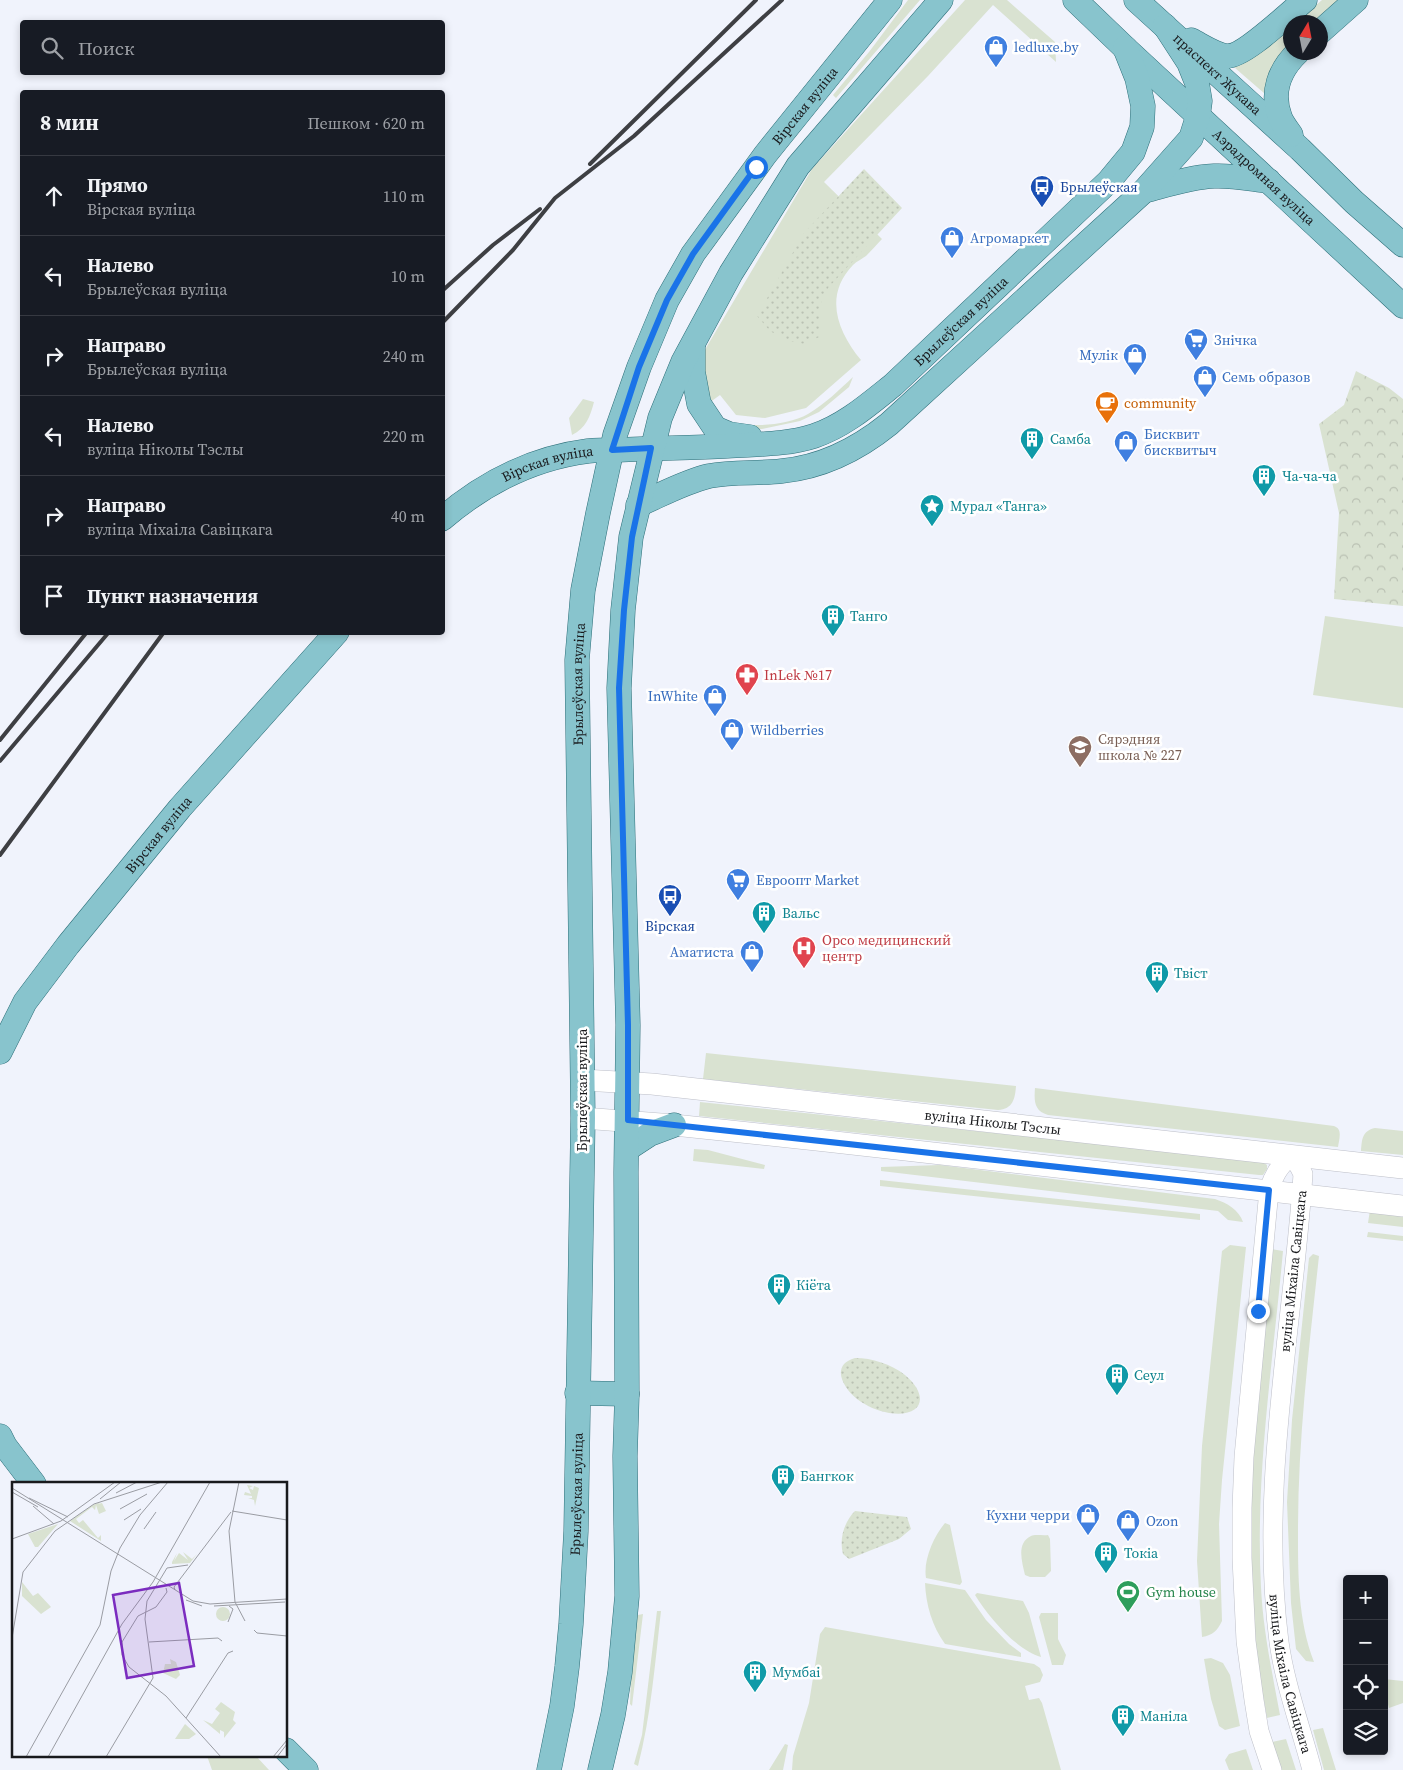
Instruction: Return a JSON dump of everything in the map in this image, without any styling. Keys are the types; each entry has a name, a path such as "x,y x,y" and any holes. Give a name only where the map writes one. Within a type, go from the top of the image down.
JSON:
{"main road":[{"name":"Вірская вуліца","path":"445,516 462,502 523,468 571,454 612,450 624,407 642,359 667,300 693,254 764,155 890,0"},
{"path":"600,1770 613,1715 627,1606 625,1456 627,1394 628,1043 619,688 626,580 632,537 651,448 660,418 683,362 731,273 798,166 941,0"},
{"path":"1075,0 1125,48"},
{"name":"праспект Жукава","path":"1136,0 1300,149"},
{"path":"1164,26 1217,53 1227,56 1235,55 1254,42 1305,0"},
{"path":"1328,25 1356,0"},
{"name":"Брылеўская вуліца","path":"638,506 700,479 721,474 782,471 822,463 856,448 889,424 1144,191 1191,138 1198,116 1200,101 1197,83 1189,63 1164,26"},
{"name":"Брылеўская вуліца","path":"549,1770 562,1706 572,1624 576,1531 583,1118 577,660 583,590 612,450 797,441 814,436 856,414 893,385 1110,181 1133,152 1142,127 1143,106 1137,78 1125,48"},
{"name":"Аэрадромная вуліца","path":"1125,48 1403,306"},
{"path":"1291,60 1282,71 1276,98 1280,118 1300,149 1354,202 1403,245"},
{"name":"Брылеўская вуліца","path":"1144,191 1186,180 1213,176 1269,181"},
{"path":"693,343 693,372 696,394 699,404 715,428 730,434 746,437 797,441"},
{"name":"Вірская вуліца","path":"0,1052 24,1002 68,945 180,808 334,635"},
{"path":"628,1043 634,1059 652,1084"},
{"name":"вуліца Ніколы Тэслы","path":"583,1080 652,1084 1403,1168"},
{"path":"583,1118 628,1120 1403,1206"},
{"path":"627,1150 650,1134 674,1125"},
{"path":"577,1394 627,1394"},
{"path":"0,1436 5,1446 32,1482"},
{"path":"288,1752 306,1770"}],"street":[{"path":"1272,1770 1259,1731 1248,1658 1242,1550 1242,1508 1247,1419 1269,1190 1278,1168 1290,1156"},
{"name":"вуліца Міхаіла Савіцкага","path":"1290,1156 1299,1166 1302,1174 1298,1242 1280,1402 1273,1496 1273,1545 1279,1643 1287,1681 1312,1770"}],"green space":[{"path":"908,0 920,0 836,98 833,95 869,52"},
{"path":"965,0 1007,0 1055,42 1056,62 993,5 928,76 824,182 882,239 866,256 853,265 838,289 836,301 840,326 861,360 806,408 765,418 736,415 720,395 709,403 699,379 703,353 812,169"},
{"path":"1322,0 1340,0 1325,15 1304,15"},
{"path":"1283,34 1283,60 1287,60 1272,100 1227,61 1252,57 1264,50"},
{"path":"864,169 902,208 828,288 820,305 821,336 805,344 788,341 770,331 757,316 804,233"},
{"path":"1356,371 1389,388 1403,399 1403,606 1334,599 1339,513 1319,424 1344,405"},
{"path":"853,377 849,387 819,412 800,421 762,429 742,429 726,420 738,424 757,425 793,420 808,414 820,406"},
{"path":"583,399 594,402 584,425 572,435 569,418"},
{"path":"1325,616 1403,627 1403,708 1313,695"},
{"path":"706,1053 1016,1086 1016,1091 1012,1103 1007,1108 998,1110 703,1079"},
{"path":"1035,1088 1334,1126 1339,1129 1340,1138 1338,1147 1048,1115 1037,1108"},
{"path":"700,1102 1261,1161 1267,1165 1267,1169 1263,1175 1259,1175 699,1116"},
{"path":"1375,1128 1403,1131 1403,1155 1361,1151 1362,1139 1365,1133"},
{"path":"694,1149 708,1150 765,1165 764,1169 693,1161"},
{"path":"940,1165 1215,1199 1232,1208 1239,1214 1243,1222 1228,1220 1218,1211 881,1171 881,1167"},
{"path":"880,1180 1200,1214 1200,1220 880,1186"},
{"path":"1370,1210 1403,1214 1403,1227 1368,1223"},
{"path":"1368,1232 1403,1236 1403,1241 1367,1237"},
{"path":"1230,1245 1246,1247 1219,1524 1222,1621 1214,1632 1202,1637 1197,1561 1202,1446 1222,1251"},
{"path":"1271,1249 1283,1251 1266,1419 1260,1503 1260,1545 1264,1619 1280,1715 1267,1718 1255,1651 1247,1528"},
{"path":"1313,1254 1319,1256 1302,1428 1298,1497 1298,1548 1302,1614 1314,1662 1306,1661 1296,1649 1291,1603 1287,1502 1292,1420 1309,1258"},
{"path":"855,1358 881,1362 905,1375 918,1390 920,1398 916,1409 900,1414 889,1413 872,1408 857,1399 847,1389 841,1377 843,1366 847,1361"},
{"path":"855,1511 907,1517 911,1529 899,1539 849,1559 843,1554 842,1537 848,1520"},
{"path":"945,1523 950,1525 962,1582 960,1585 926,1578 926,1564 930,1549"},
{"path":"1033,1535 1048,1535 1050,1539 1051,1571 1045,1577 1025,1575 1021,1553 1023,1543"},
{"path":"925,1583 965,1590 986,1620 1009,1644 1021,1653 1021,1657 945,1644 930,1615"},
{"path":"977,1593 1023,1601 1029,1613 1041,1657 1022,1647 995,1622 975,1595"},
{"path":"657,1611 661,1611 652,1689 638,1766 634,1764 642,1735"},
{"path":"1041,1613 1058,1613 1058,1639 1066,1655 1063,1665 1052,1665 1039,1617"},
{"path":"643,1614 632,1706 630,1704 633,1623 638,1615"},
{"path":"825,1627 1034,1664 1040,1668 1043,1675 1040,1682 1025,1686 1029,1700 1039,1698 1042,1703 1061,1770 792,1770 793,1756 809,1703 820,1634"},
{"path":"1211,1658 1223,1663 1230,1675 1240,1726 1225,1730 1219,1726 1211,1699 1204,1659"},
{"path":"1388,1679 1403,1681 1403,1703 1389,1708"},
{"path":"1323,1728 1336,1770 1324,1770 1313,1730"},
{"path":"1286,1739 1296,1770 1281,1770 1272,1742"},
{"path":"785,1744 788,1745 783,1770 769,1770"},
{"path":"1246,1749 1253,1770 1229,1770 1225,1760 1229,1754"},
{"path":"208,1758 258,1758 269,1770 212,1770"}],"railway":[{"path":"590,164 756,0"},
{"path":"445,320 513,250 555,198 634,136 782,0"},
{"path":"445,288 493,245 540,209"},
{"path":"0,740 85,635"},
{"path":"0,761 106,635"},
{"path":"0,855 162,635"}],"place":[{"name":"ledluxe.by","path":"996,68"},
{"name":"Брылеўская","path":"1042,208"},
{"name":"Агромаркет","path":"952,259"},
{"name":"Знічка","path":"1196,361"},
{"name":"Мулік","path":"1135,376"},
{"name":"Семь образов","path":"1205,398"},
{"name":"community","path":"1107,424"},
{"name":"Самба","path":"1032,460"},
{"name":"Бисквит бисквитыч","path":"1126,463"},
{"name":"Ча-ча-ча","path":"1264,497"},
{"name":"Мурал «Танга»","path":"932,527"},
{"name":"Танго","path":"833,637"},
{"name":"InLek №17","path":"747,696"},
{"name":"InWhite","path":"715,717"},
{"name":"Wildberries","path":"732,751"},
{"name":"Сярэдняя школа № 227","path":"1080,768"},
{"name":"Евроопт Market","path":"738,901"},
{"name":"Вірская","path":"670,917"},
{"name":"Вальс","path":"764,934"},
{"name":"Орсо медицинский центр","path":"804,969"},
{"name":"Аматиста","path":"752,973"},
{"name":"Твіст","path":"1157,994"},
{"name":"Кіёта","path":"779,1306"},
{"name":"Сеул","path":"1117,1396"},
{"name":"Бангкок","path":"783,1497"},
{"name":"Кухни черри","path":"1088,1536"},
{"name":"Ozon","path":"1128,1542"},
{"name":"Токіа","path":"1106,1574"},
{"name":"Gym house","path":"1128,1613"},
{"name":"Мумбаі","path":"755,1693"},
{"name":"Маніла","path":"1123,1737"}],"route":[{"path":"756,167 693,254 667,300 624,407 612,450 651,448 632,537 626,580 619,688 628,1025 628,1120 1269,1190 1258,1311"}]}
